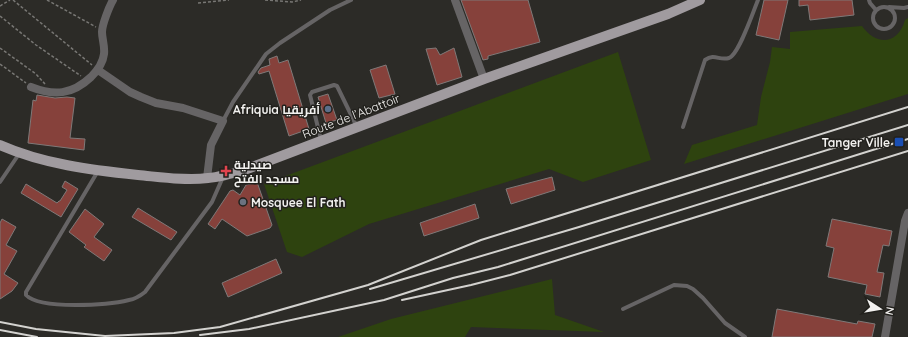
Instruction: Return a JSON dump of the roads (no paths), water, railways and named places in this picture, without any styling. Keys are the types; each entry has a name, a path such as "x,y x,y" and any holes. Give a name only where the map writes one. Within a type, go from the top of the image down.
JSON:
{"main road":[{"name":"Route de l’Abattoir","path":"0,145 19,153 98,170 165,178 207,178 224,175 247,169 484,79 668,14 700,0"}],"street":[{"path":"31,87 41,91 53,93 70,91 79,87 98,70 104,54 102,31 113,0"},
{"path":"455,0 484,79"},
{"path":"98,70 130,92 141,97 156,103 183,108 223,122 211,145 207,178"},
{"path":"885,337 905,221 908,213"}],"lane":[{"path":"223,122 233,102 266,54 330,10 351,0"},
{"path":"683,127 705,60 709,57 715,56 729,58 734,55 739,47 758,0"},
{"path":"869,0 876,10"},
{"path":"884,7 906,7 900,11 894,23 886,30 876,26 873,16 876,10 884,7"},
{"path":"887,7 893,12 895,20"},
{"path":"321,141 310,95 312,92 334,85 337,86 358,128"},
{"path":"0,182 19,153"},
{"path":"98,170 26,292 26,295 29,298 42,302 74,305 110,304 138,297 145,292 212,202 224,175"},
{"path":"623,309 674,285 687,286 703,298 724,323 745,337"}],"railway":[{"path":"0,322 36,329 105,336 174,333 220,327 368,285 481,240 908,107"},
{"path":"370,289 579,227 908,125"},
{"path":"200,335 249,329 384,300 453,278 498,267 908,139"},
{"path":"402,300 510,275 908,151"},
{"path":"0,330 37,337"}],"place":[{"name":"Afriquia أفريقيا","path":"328,109"},
{"name":"Tanger Ville","path":"899,142"},
{"name":"صيدلية مسجد الفتح","path":"226,171"},
{"name":"Mosquee El Fath","path":"243,202"}]}
